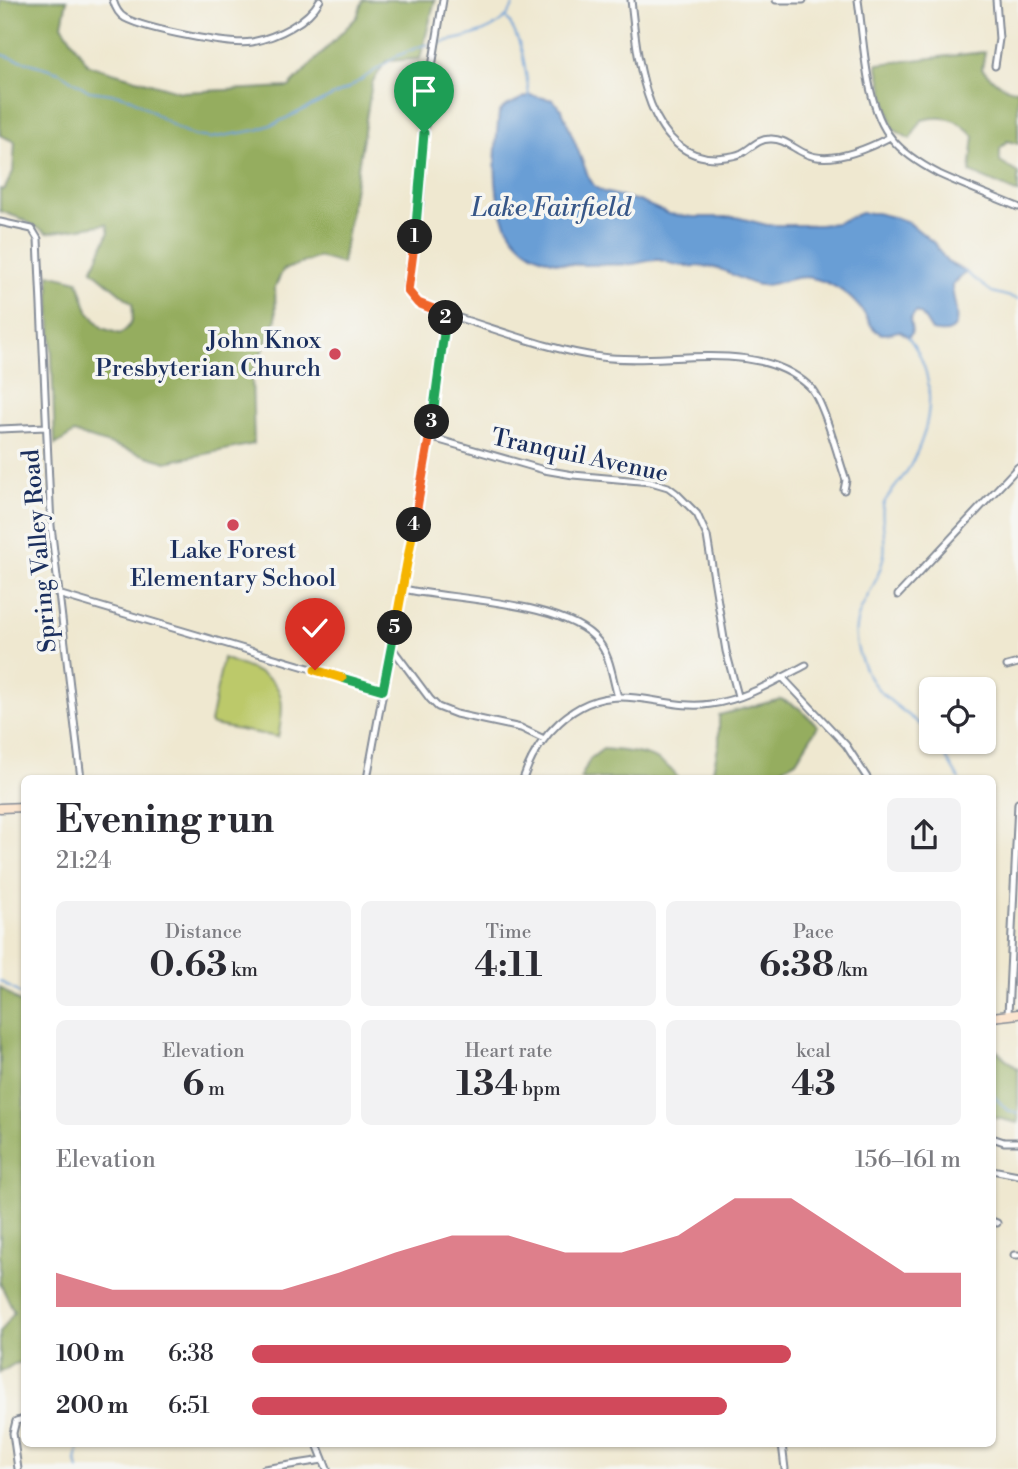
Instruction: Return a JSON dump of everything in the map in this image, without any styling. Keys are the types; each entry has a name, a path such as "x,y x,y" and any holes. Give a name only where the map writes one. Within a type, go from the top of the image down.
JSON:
{"street":[{"path":"113,0 122,16 138,23 240,43 263,39 296,24 312,12 320,0"},
{"path":"443,0 427,97 420,204 407,286 410,295 418,303 446,314 555,348 602,357 737,358 773,366 789,373 808,385 818,397 846,480 844,490"},
{"path":"631,0 645,88 670,137 687,152 702,157 728,157 765,139 774,139 808,155 830,157 863,149 890,137"},
{"path":"776,0 803,0"},
{"path":"858,0 870,87 882,123 890,137 905,153 937,173 1018,207"},
{"path":"995,66 999,39 996,0"},
{"name":"Spring Valley Road","path":"0,222 32,229 38,239 51,526 81,775"},
{"path":"368,775 429,437 446,314"},
{"path":"0,429 46,427"},
{"name":"Tranquil Avenue","path":"429,437 544,470 651,482 668,487 676,493 696,514 707,536 726,651 738,696"},
{"path":"898,596 1018,467"},
{"path":"403,589 541,612 571,622 592,634 603,649 609,660 618,697"},
{"path":"58,594 383,690"},
{"path":"392,648 438,707 456,714 521,728 544,739"},
{"path":"1007,666 1018,663"},
{"path":"525,775 534,752 556,724 577,710 618,697 694,706 716,704 806,665"},
{"path":"782,677 846,745 865,775"},
{"path":"1008,1015 1016,900 1018,803"},
{"path":"0,808 21,807"},
{"path":"996,1016 1018,1014"},
{"path":"996,1139 1018,1142"},
{"path":"996,1171 1018,1175"},
{"path":"18,1469 13,1428 16,1421 21,1420"},
{"path":"318,1447 327,1469"},
{"path":"782,1447 785,1469"},
{"path":"264,1469 323,1460"}],"green space":[{"path":"0,0 67,0 62,25 88,65 181,92 289,87 357,17 363,0 435,0 420,59 386,61 372,83 342,264 319,257 283,270 275,287 276,320 252,374 254,444 166,462 74,433 55,445 49,274 78,281 88,311 102,328 120,334 128,328 132,321 132,303 92,270 109,232 107,224 47,233 0,211 0,189 4,190 13,172 15,142 0,135"},
{"path":"985,52 982,69 1003,86 1018,90 1018,144 1007,141 1000,149 1000,162 1018,173 1018,193 970,172 974,136 957,122 944,118 922,120 910,139 893,129 877,64"},
{"path":"223,658 254,670 273,682 282,702 278,737 210,723"},
{"path":"781,699 799,708 818,726 796,761 774,773 775,775 712,775 719,743 719,715"},
{"path":"603,749 646,755 664,763 676,775 582,775 590,759"},
{"path":"0,987 21,1004 21,1363 0,1373 0,1333 14,1312 0,1283"},
{"path":"996,1050 1018,1069 1018,1123 996,1118"}],"water":[{"name":"Lake Fairfield","path":"529,95 553,100 562,110 595,187 669,214 736,217 767,225 820,225 836,223 861,213 876,213 908,222 934,243 947,262 966,272 952,286 957,318 955,325 952,330 932,331 922,315 916,312 910,319 912,333 908,337 900,331 882,334 872,327 848,295 828,283 812,278 760,285 712,267 682,266 659,260 633,264 585,265 553,261 530,251 513,236 503,216 497,193 495,167 499,113 504,107"}],"waterway":[{"path":"438,43 471,36 495,26 511,10 514,0"},
{"path":"506,17 520,45 529,95"},
{"path":"0,54 59,72 89,91 132,99 177,128 195,136 211,138 257,130 276,123 347,89 397,56 432,44"},
{"path":"964,271 992,292 1018,299"},
{"path":"908,337 925,368 929,401 927,418 917,452 909,468 884,503 884,555 861,610 856,636 858,652 871,681 919,724"},
{"path":"944,754 957,775"},
{"path":"0,981 21,994"},
{"path":"996,1098 1007,1110 1018,1113"},
{"path":"78,1447 76,1462 79,1469"}],"place":[{"name":"John Knox Presbyterian Church","path":"335,354"},
{"name":"Lake Forest Elementary School","path":"233,525"}],"route":[{"path":"315,670 383,690 403,589 446,323 446,314 418,303 410,295 407,286 420,204 424,133"}]}
